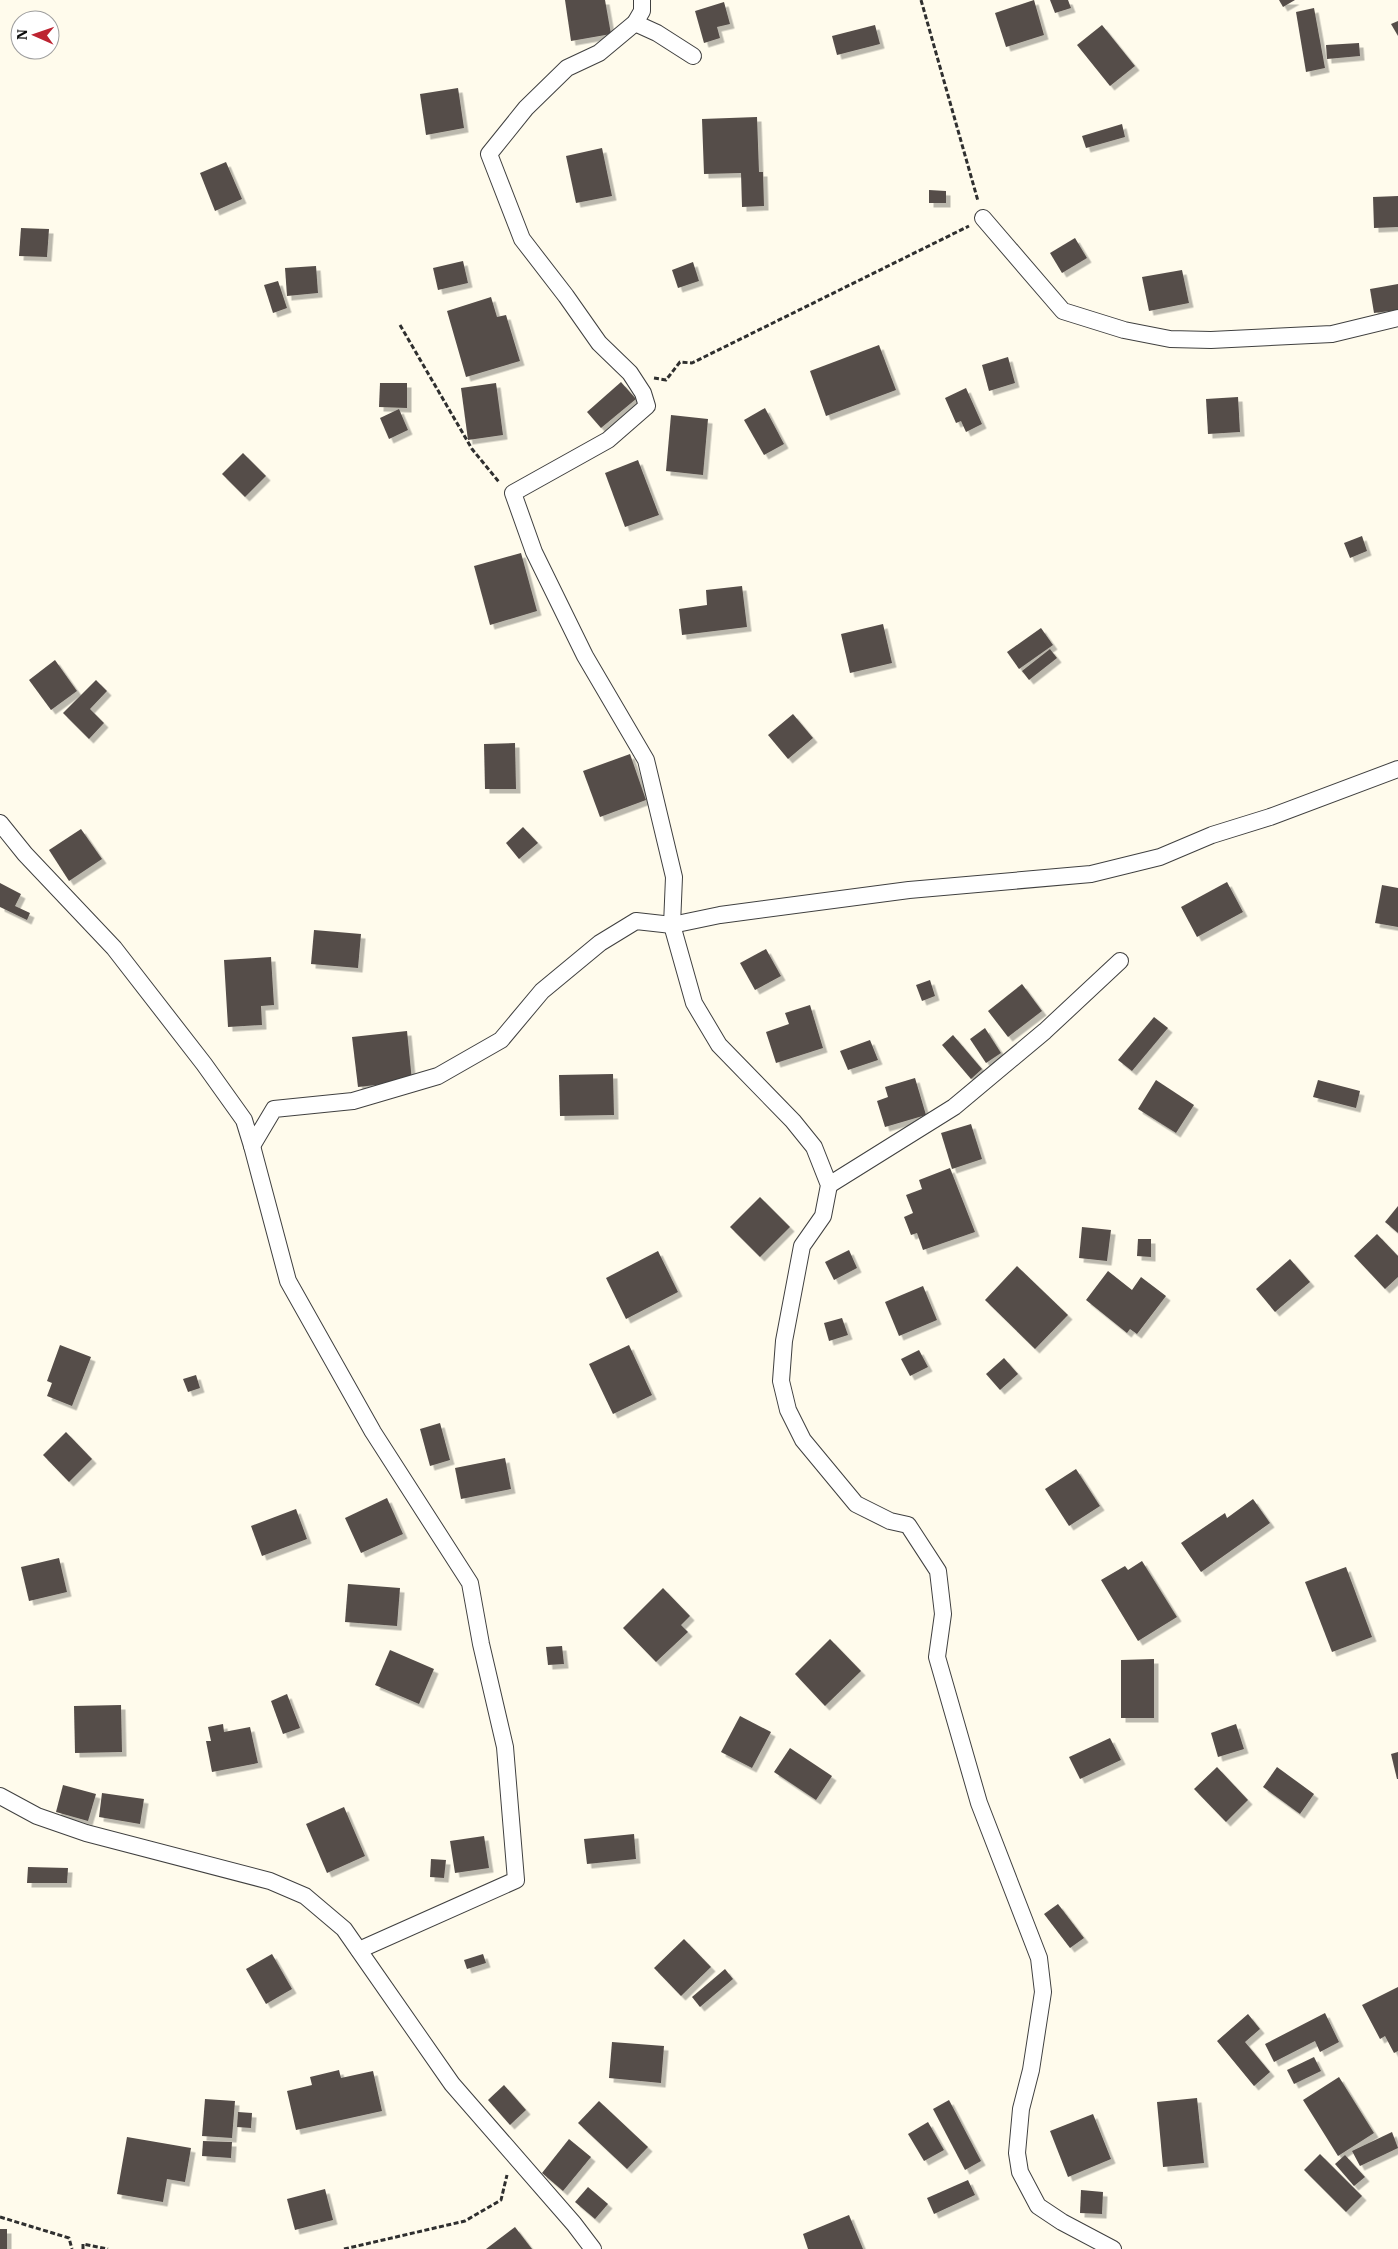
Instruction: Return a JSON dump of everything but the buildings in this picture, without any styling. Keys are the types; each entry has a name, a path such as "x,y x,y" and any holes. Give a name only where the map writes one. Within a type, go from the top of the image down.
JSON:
{"street":[{"path":"642,0 642,11 635,23 599,53 567,68 526,108 489,154 522,239 599,343 630,373 643,393 647,406 608,440 513,493 534,552 585,656 646,760 674,877 672,925 694,1004 719,1045 814,1147 829,1185 823,1216 802,1246 784,1341 781,1381 788,1410 803,1440 856,1504 890,1521 908,1525 938,1571 943,1614 937,1657 978,1803 1039,1958 1042,1992 1031,2070 1022,2109 1017,2153 1020,2172 1038,2206 1062,2222 1114,2249"},
{"path":"635,23 657,33 693,56"},
{"path":"983,218 1062,311 1124,330 1170,339 1210,340 1332,334 1398,318"},
{"path":"252,1146 274,1109 353,1101 438,1076 501,1040 542,991 600,944 636,921 672,925 720,915 909,890 1091,874 1160,857 1212,835 1279,813 1398,768"},
{"path":"0,824 25,854 114,948 244,1120 288,1281 373,1432 470,1583 481,1644 505,1747 516,1880 359,1950"},
{"path":"829,1185 954,1107 1045,1031 1120,961"},
{"path":"0,1796 37,1816 86,1833 270,1881 305,1896 344,1930 452,2084 574,2224 593,2249"}],"path":[{"path":"630,373 666,380 680,362 692,363 983,218 921,0"},
{"path":"400,325 472,449 497,481 513,493"},
{"path":"344,2249 465,2222 501,2200 512,2152"},
{"path":"0,2217 69,2238 72,2249"},
{"path":"83,2249 83,2244 108,2249"}]}
